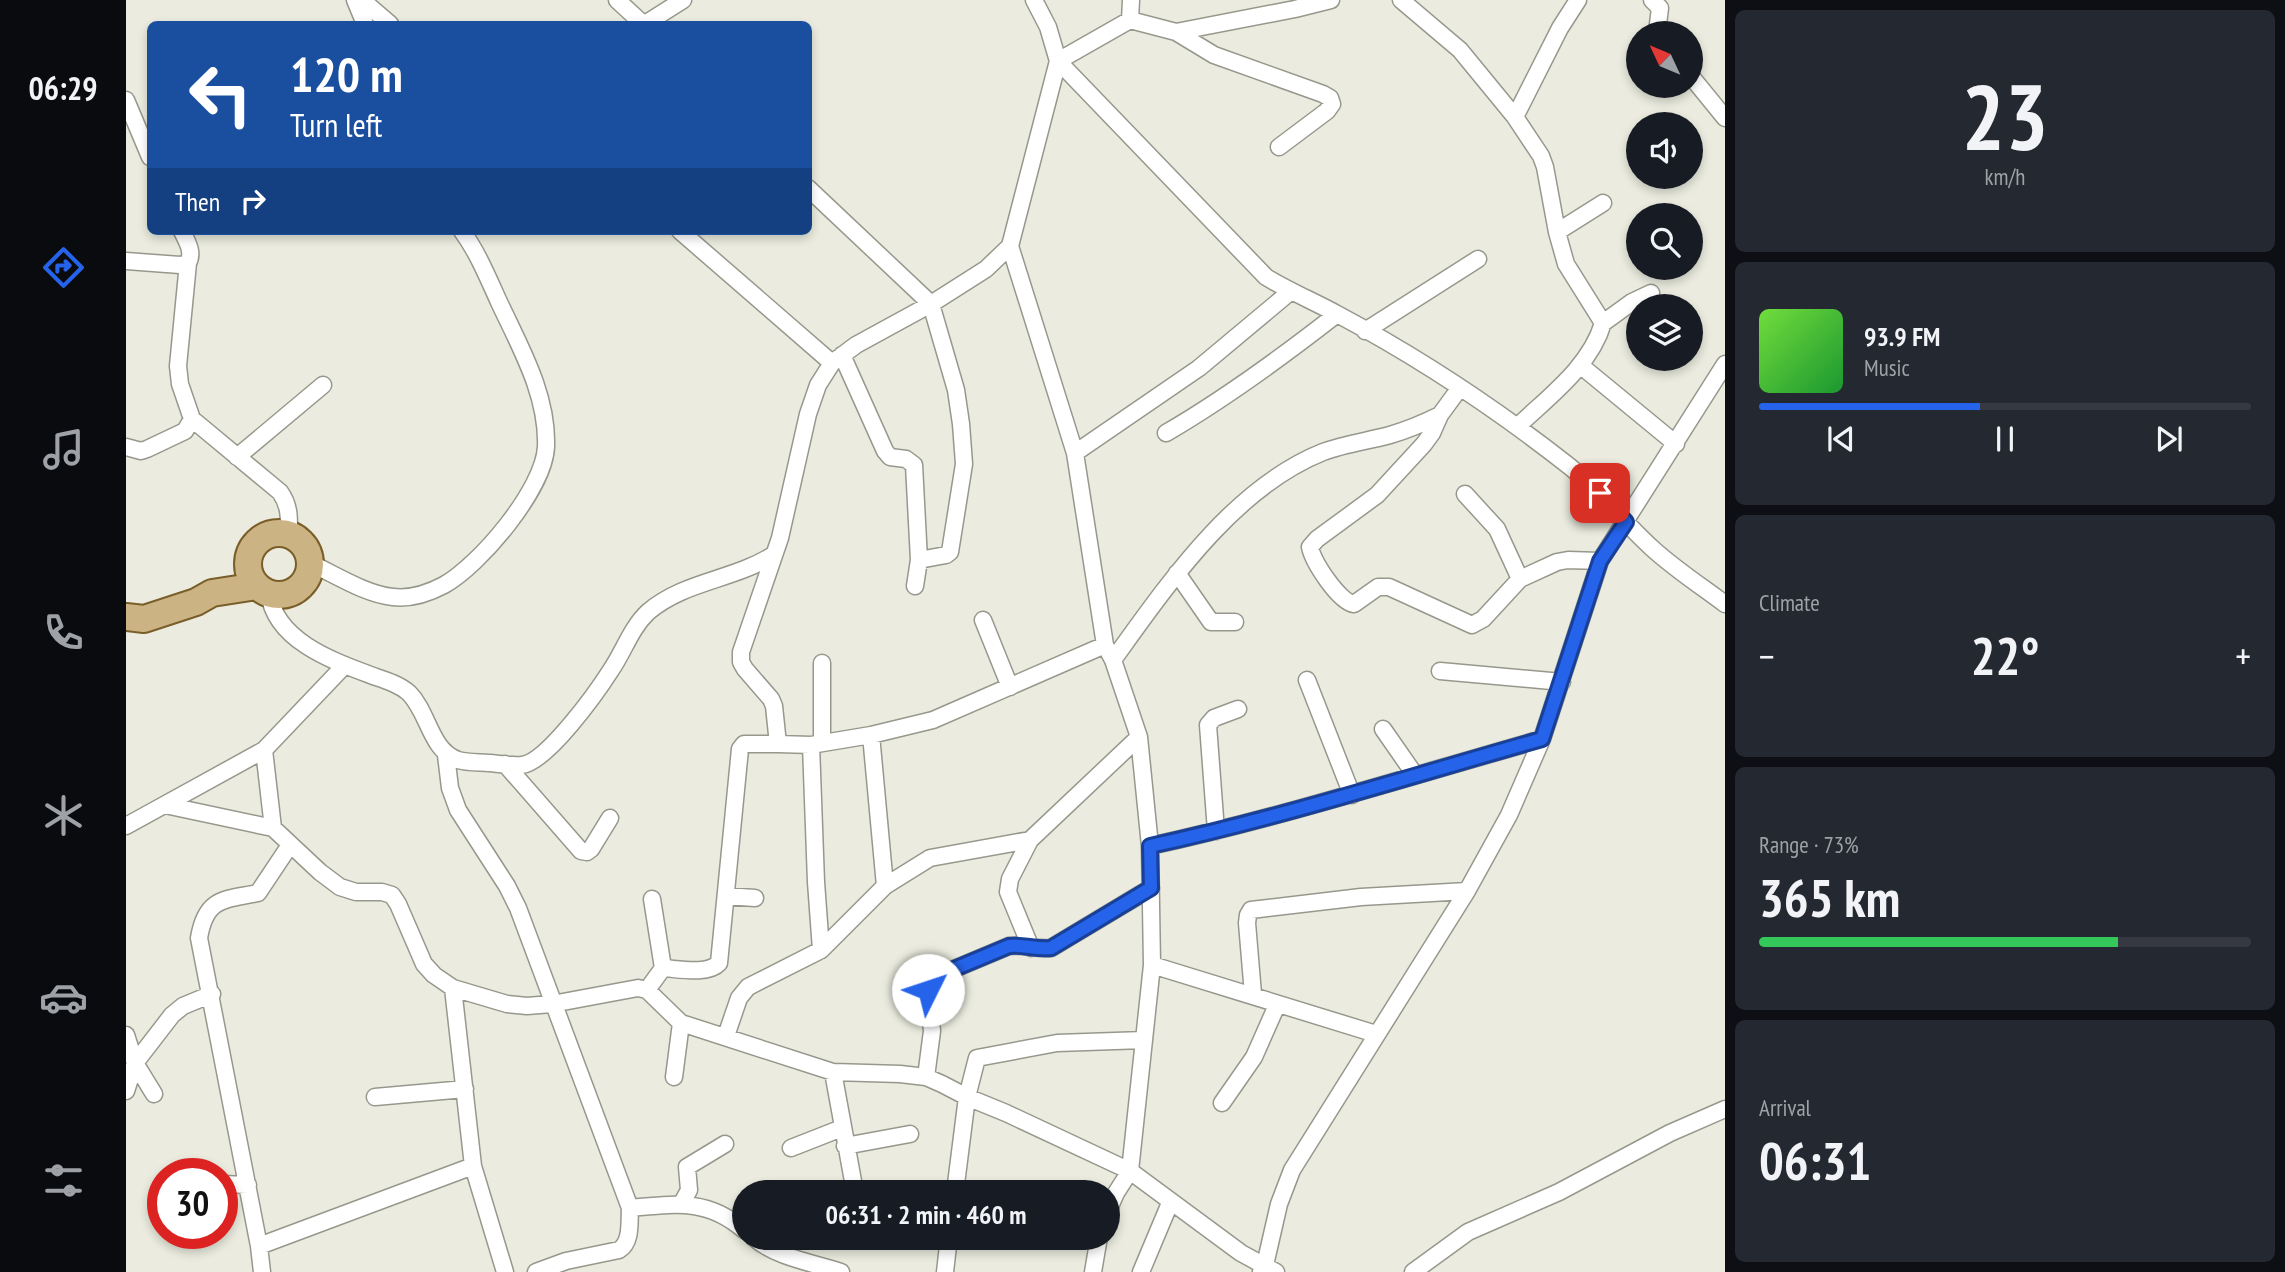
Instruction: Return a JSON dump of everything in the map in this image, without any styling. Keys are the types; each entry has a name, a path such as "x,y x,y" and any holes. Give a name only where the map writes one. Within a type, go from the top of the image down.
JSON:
{"main road":[{"path":"126,617 144,619 197,602 212,593 249,558 256,544 267,535 289,534 302,542 309,555 307,577 298,589 284,595 263,589 212,593"},
{"path":"249,558 249,572 263,589"}],"street":[{"path":"355,0 364,21"},
{"path":"362,0 386,21"},
{"path":"617,0 641,21"},
{"path":"649,21 683,0"},
{"path":"1034,0 1048,27 1058,61 1266,277 1290,292 1337,314 1517,427 1600,493 1653,549 1725,604"},
{"path":"1130,20 1131,0"},
{"path":"1176,32 1331,0"},
{"path":"1401,0 1460,50 1515,117 1541,156 1566,264 1603,323"},
{"path":"1515,117 1578,0"},
{"path":"1653,0 1660,8 1658,21"},
{"path":"778,744 774,706 741,662 741,652 780,538 808,414 818,386 837,359 856,345 931,304 986,269 1010,246 1058,61 1130,20 1176,32 1214,55 1323,93 1330,98 1332,104 1327,111 1279,147"},
{"path":"1703,91 1725,118"},
{"path":"126,100 147,150"},
{"path":"812,192 931,304 956,390 964,464 950,552 919,560"},
{"path":"1557,232 1603,203"},
{"path":"185,235 191,257 188,263 178,366 180,384 192,419 280,492 289,511 289,534"},
{"path":"310,563 376,594 396,598 424,594 446,584 490,544 510,521 540,472 546,448 544,419 534,376 465,235"},
{"path":"685,235 837,359 885,451 890,457 906,459 914,465 919,560 915,586"},
{"path":"1010,246 1075,453 1105,645 1113,660 1139,737 1150,846 1152,965 1130,1171 1120,1187"},
{"path":"1365,331 1478,259"},
{"path":"126,261 180,265 188,263"},
{"path":"1075,453 1199,368 1290,292"},
{"path":"1517,427 1580,365 1596,342 1603,323 1632,302 1651,293"},
{"path":"1166,433 1208,409 1275,363 1337,314"},
{"path":"165,805 273,828 340,887 356,892 382,892 392,895 424,964 453,988 507,1004 527,1006 638,988 647,990 681,1023 833,1072 926,1077 1130,1171 1170,1203 1268,1270 1279,1204 1292,1170 1467,891 1509,814 1542,739 1600,561 1725,364"},
{"path":"1580,365 1676,444"},
{"path":"237,457 323,385"},
{"path":"1459,389 1424,444 1387,485 1310,547 1321,572 1349,604 1354,604 1378,587 1388,587 1472,625 1483,619 1520,579 1557,562 1600,561"},
{"path":"1113,660 1177,573 1244,502 1268,481 1288,468 1325,451 1393,434 1440,415"},
{"path":"126,447 146,449 185,430 192,419"},
{"path":"1465,494 1497,529 1520,579"},
{"path":"446,755 461,761 524,765 543,754 564,733 611,670 646,614 666,598 687,588 758,565 773,555"},
{"path":"1177,573 1211,622 1235,622"},
{"path":"263,589 271,608 285,628 306,646 345,665 398,685 410,694 446,755 450,788 458,810 512,897 630,1208 627,1242 624,1247 566,1261 536,1272"},
{"path":"983,620 1010,687"},
{"path":"663,968 707,970 715,968 719,963 740,749 744,744 817,744 871,735 933,720 1105,645"},
{"path":"821,950 816,882 817,744 822,663"},
{"path":"126,826 264,750 345,665"},
{"path":"1440,671 1562,682"},
{"path":"1307,680 1352,795"},
{"path":"1216,831 1208,725 1214,719 1238,709"},
{"path":"1382,729 1416,775"},
{"path":"871,735 885,887"},
{"path":"1031,948 1008,892 1010,879 1030,840 1139,737"},
{"path":"1150,846 1352,795 1542,739"},
{"path":"264,750 273,828"},
{"path":"505,764 581,851 587,852 591,849 610,818"},
{"path":"726,1036 739,999 748,987 821,950 885,887 930,858 1030,840"},
{"path":"262,1272 248,1185 200,938 202,923 209,911 218,902 228,898 258,893 290,845"},
{"path":"926,1077 932,1031 928,990 935,977 1009,946 1051,948 1151,888"},
{"path":"1253,995 1247,923 1251,910 1361,897 1467,891"},
{"path":"726,896 755,898"},
{"path":"647,990 663,968 652,899"},
{"path":"1152,965 1376,1034"},
{"path":"453,988 473,1166 505,1272"},
{"path":"126,1091 135,1063 172,1015 183,1006 212,994"},
{"path":"1222,1103 1254,1057 1277,1005"},
{"path":"674,1077 681,1023"},
{"path":"126,1035 135,1063 155,1094"},
{"path":"957,1180 967,1097 977,1059 1057,1043 1144,1040"},
{"path":"833,1072 852,1180"},
{"path":"375,1097 465,1089"},
{"path":"1413,1272 1468,1232 1559,1192 1670,1133 1725,1109"},
{"path":"791,1148 842,1128"},
{"path":"845,1146 910,1135"},
{"path":"682,1203 689,1190 687,1167 725,1143"},
{"path":"259,1246 473,1166"},
{"path":"238,1185 248,1185"},
{"path":"630,1208 682,1203 721,1212 732,1221"},
{"path":"1141,1272 1170,1203"},
{"path":"771,1250 841,1272"},
{"path":"945,1272 948,1250"},
{"path":"1093,1272 1096,1250"}],"route":[{"path":"928,990 935,977 1009,946 1051,948 1151,888 1150,846 1352,795 1542,739 1600,561 1626,522 1600,493"}]}
